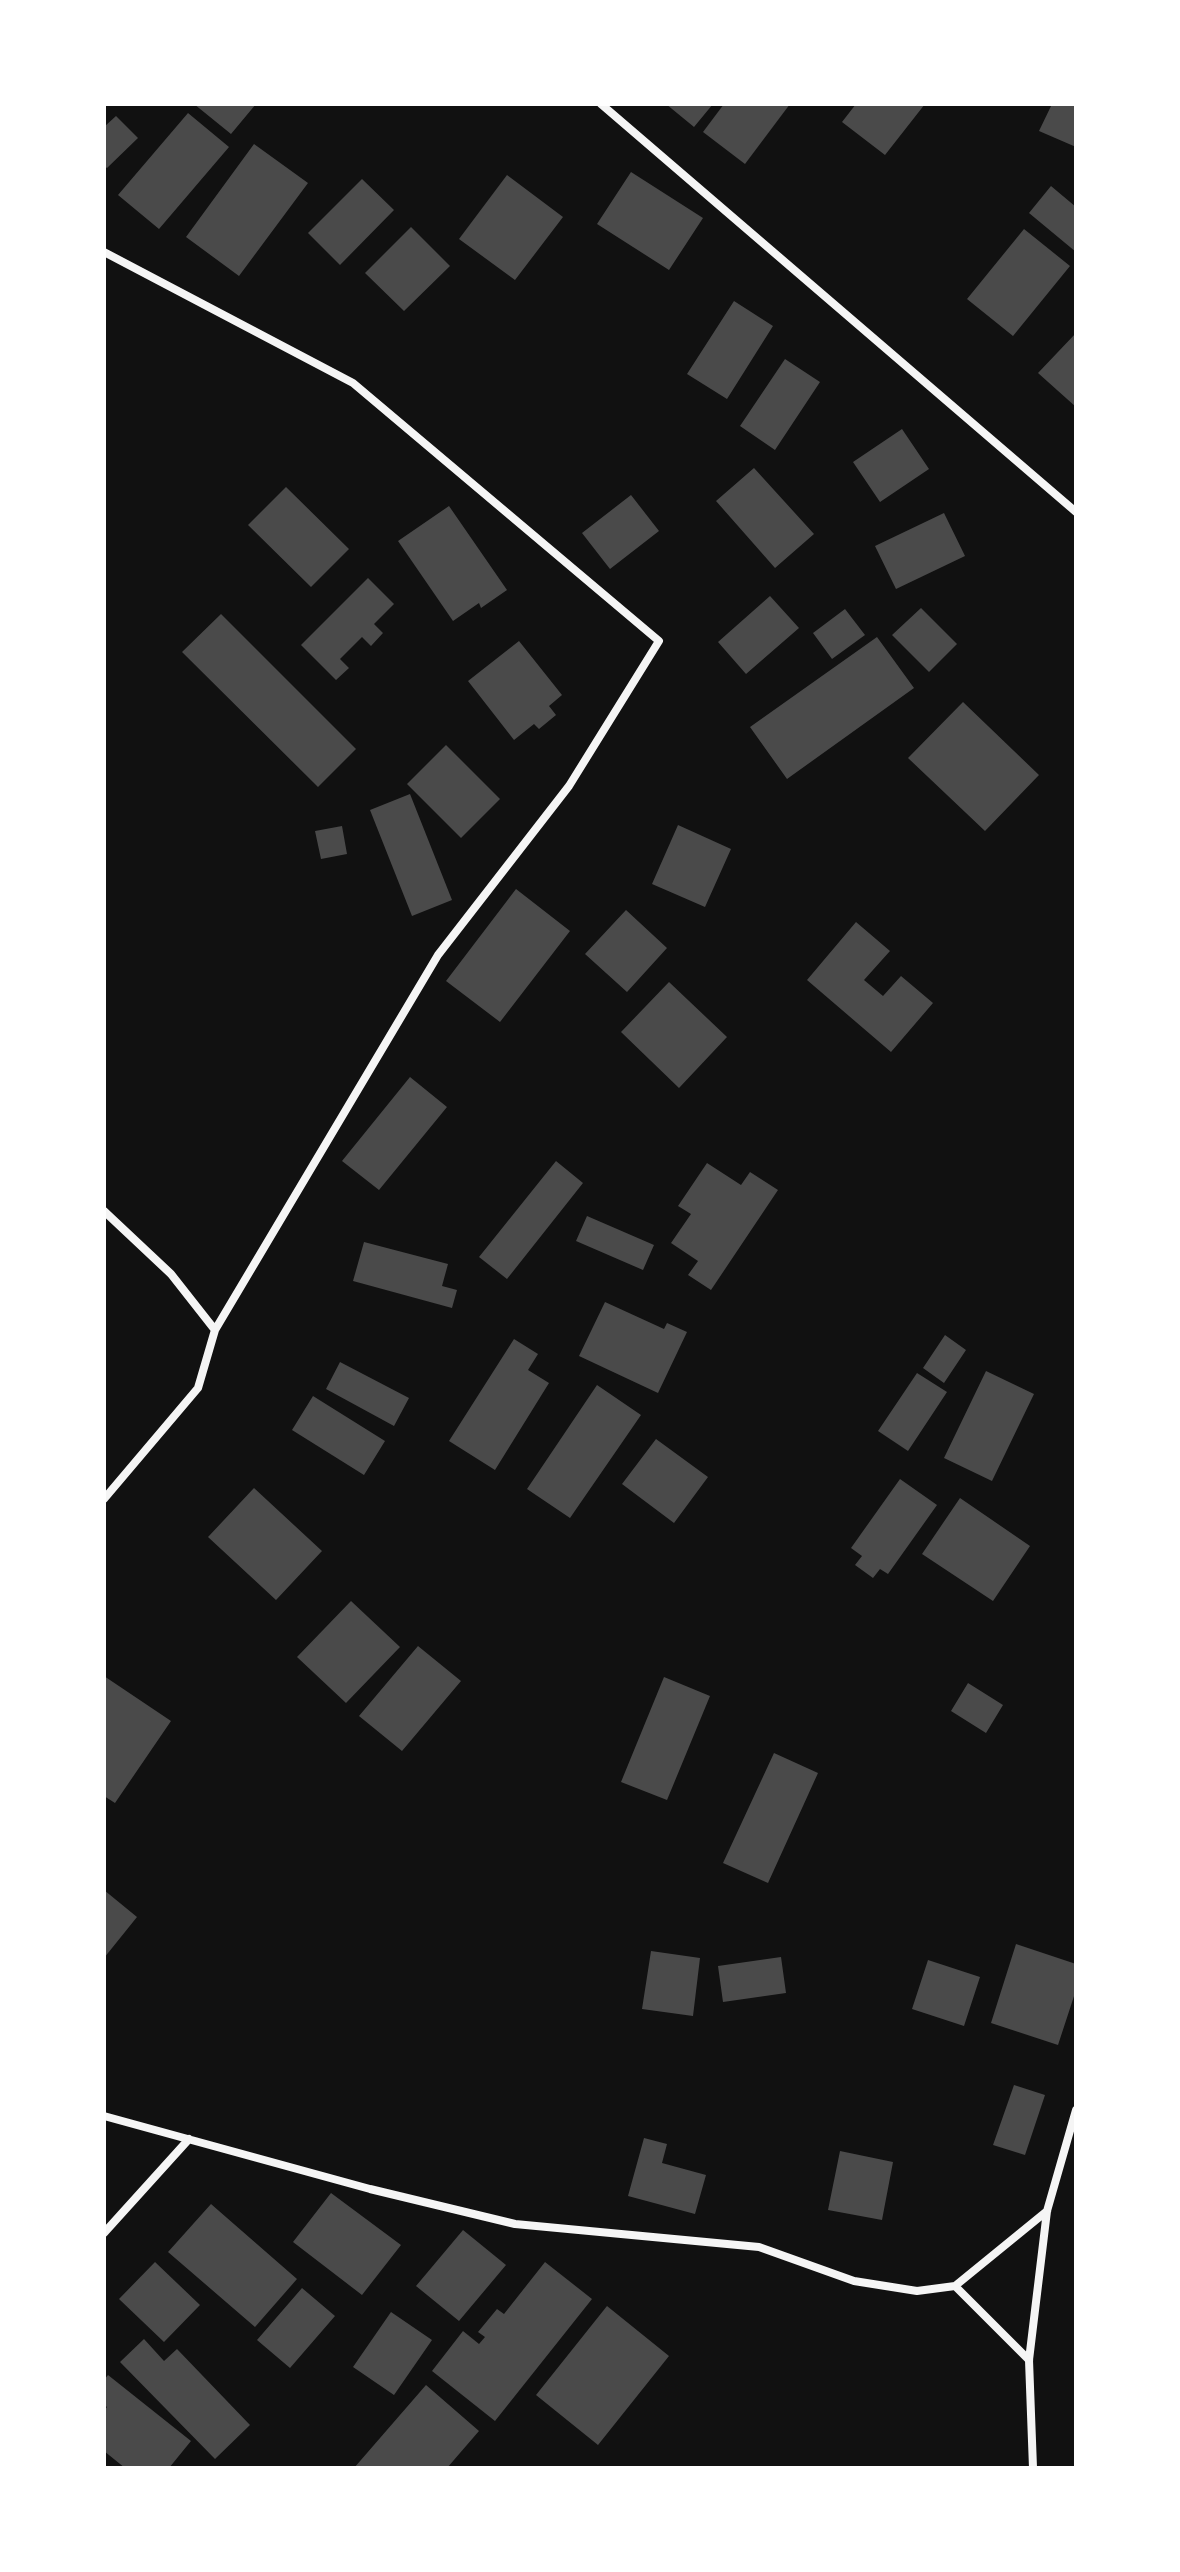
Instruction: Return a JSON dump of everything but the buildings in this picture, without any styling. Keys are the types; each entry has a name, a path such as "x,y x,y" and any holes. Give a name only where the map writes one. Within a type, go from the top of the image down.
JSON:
{"street":[{"path":"601,104 1076,512"},
{"path":"104,252 353,383 659,641 569,786 438,955 215,1330 198,1388 104,1499"},
{"path":"104,1211 171,1274 215,1330"},
{"path":"1033,2468 1029,2360 1047,2211 1076,2110"},
{"path":"104,2116 370,2189 515,2224 759,2247 854,2281 917,2291 955,2286 1047,2211"},
{"path":"104,2233 189,2139"},
{"path":"955,2286 1029,2360"}]}
